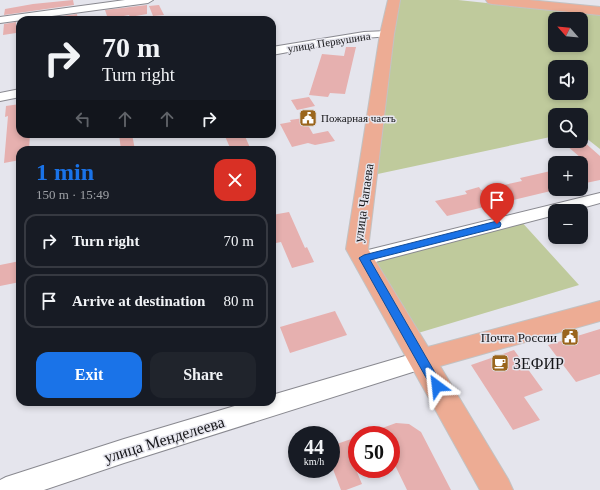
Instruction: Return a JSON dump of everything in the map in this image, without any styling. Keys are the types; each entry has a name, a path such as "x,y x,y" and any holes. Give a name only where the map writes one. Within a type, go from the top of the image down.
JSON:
{"main road":[{"name":"улица Чапаева","path":"394,0 387,34 357,248 497,490"},
{"path":"492,0 600,11"},
{"name":"улица Менделеева","path":"422,360 600,311"}],"street":[{"path":"23,16 93,4 148,0"},
{"path":"93,4 97,16"},
{"path":"0,20 16,17"},
{"name":"улица Первушина","path":"276,50 364,35 387,34"},
{"path":"0,97 16,94"},
{"path":"364,258 600,198"},
{"name":"улица Менделеева","path":"276,404 422,360"},
{"name":"улица Менделеева","path":"6,490 31,486 132,448 270,406"}],"green space":[{"path":"398,0 458,0 572,12 548,12 548,52 588,52 588,14 600,15 600,149 588,140 588,108 548,108 548,138 373,175"},
{"path":"519,219 579,285 408,336 364,258"}],"building":[{"path":"73,0 74,5 4,15 5,9 33,4"},
{"path":"147,5 147,14 136,16 107,16 105,10"},
{"path":"159,5 164,15 153,16 149,6"},
{"path":"77,14 77,16 62,16"},
{"path":"16,22 16,33 3,35 4,24"},
{"path":"346,47 356,47 345,94 330,93 328,97 309,95 322,54 344,56"},
{"path":"309,97 315,106 297,110 291,100"},
{"path":"16,105 16,138 30,138 29,146 16,146 16,161 4,163 8,116 5,117 6,106"},
{"path":"304,118 313,134 328,131 335,141 315,145 308,143 292,147 280,124 291,122 290,120"},
{"path":"120,138 133,138 134,146 120,146"},
{"path":"226,138 246,138 249,146 229,146"},
{"path":"588,145 600,156 600,180 588,183 588,156 579,156 569,148 588,148"},
{"path":"548,172 548,192 447,216 435,201 467,194 465,191 479,187 481,190 522,181 520,178"},
{"path":"289,212 305,248 307,247 314,262 292,268 281,242 276,243 276,214"},
{"path":"16,262 16,283 0,286 0,265"},
{"path":"335,311 347,335 290,353 280,327"},
{"path":"600,329 600,374 576,382 548,345"},
{"path":"514,350 543,390 524,397 540,420 513,430 471,365"},
{"path":"396,423 409,424 421,432 451,490 407,490 400,476 400,426 388,426"},
{"path":"348,440 348,478 360,478 362,484 346,490 341,490 336,478 340,478 340,443"}],"place":[{"name":"Пожарная часть","path":"308,118"},
{"name":"Почта России","path":"570,337"},
{"name":"ЗЕФИР","path":"500,363"}],"route":[{"path":"437,386 364,258 497,224"}]}
